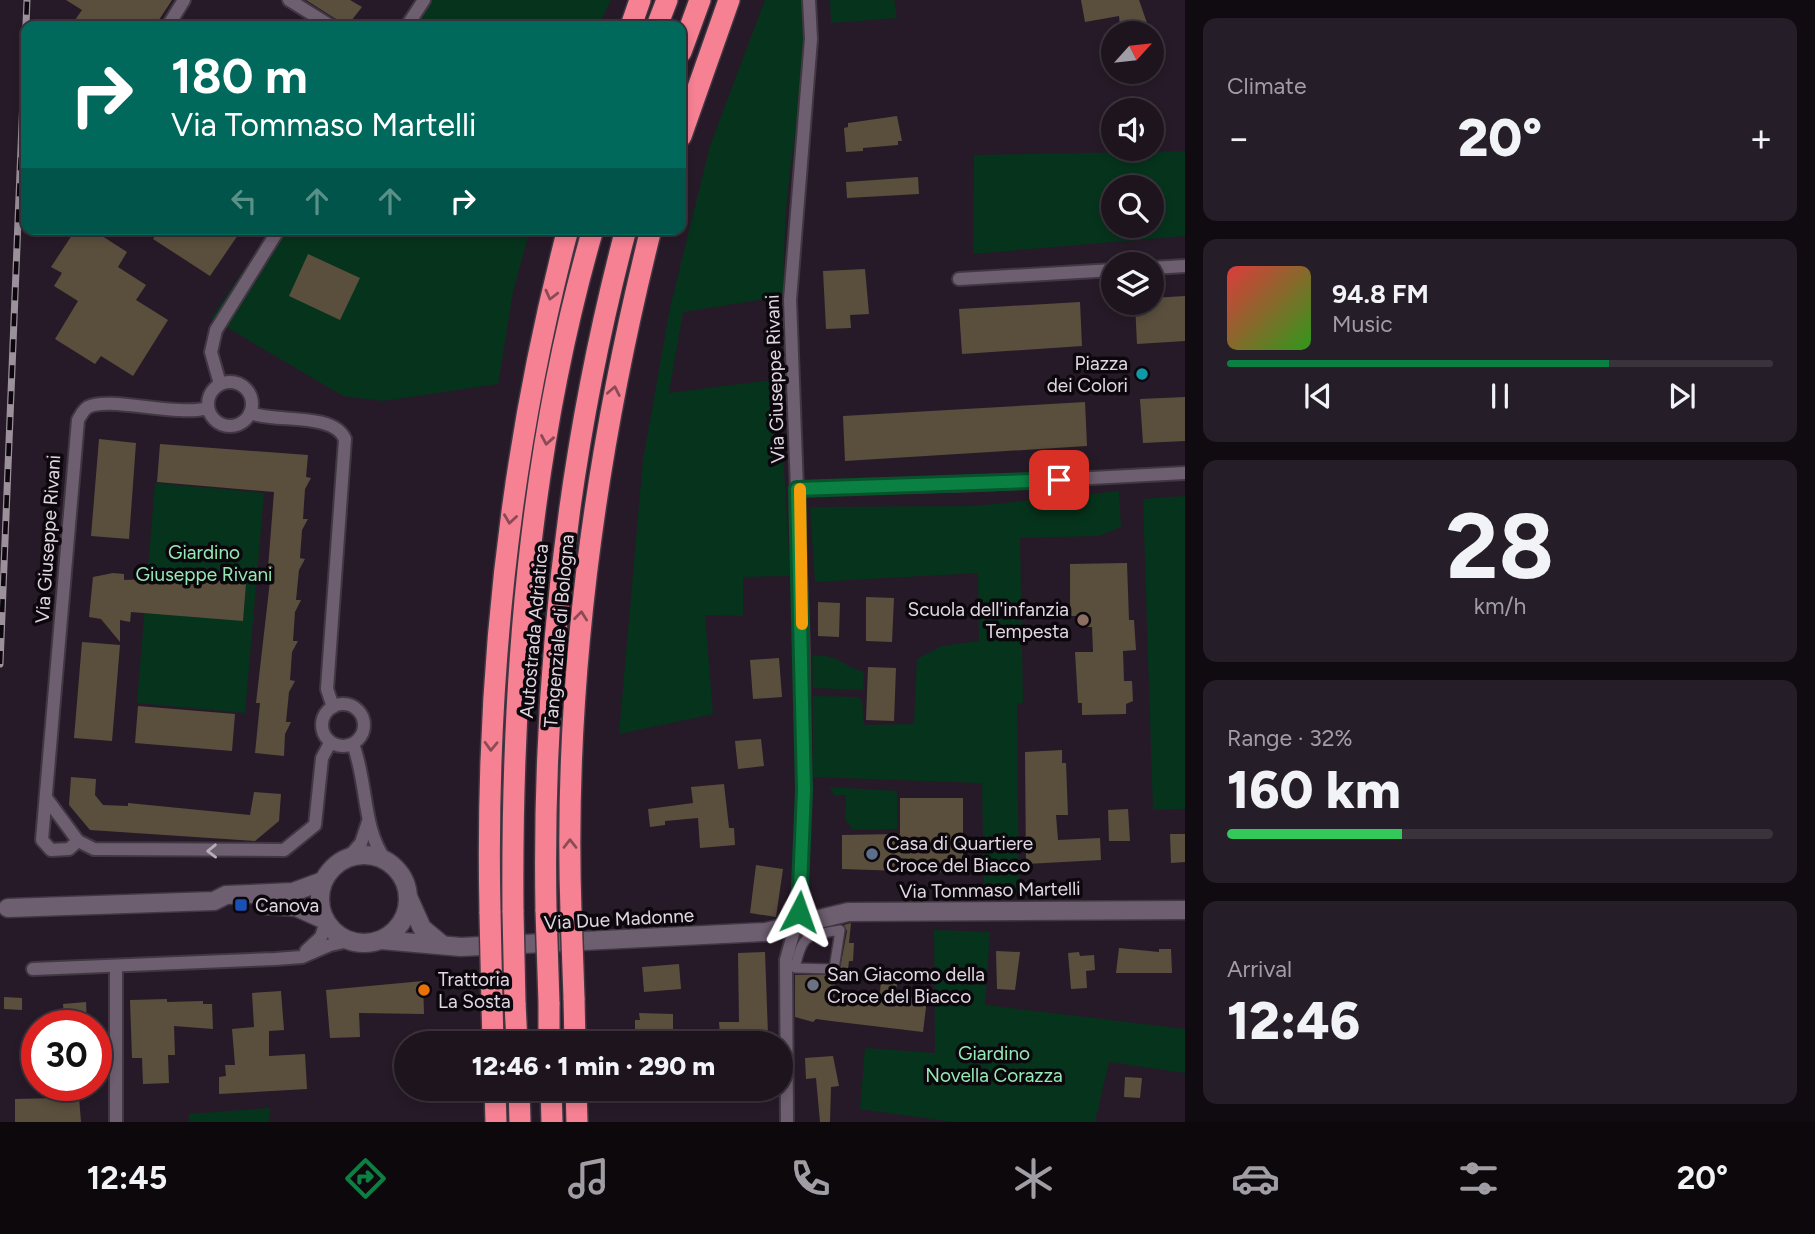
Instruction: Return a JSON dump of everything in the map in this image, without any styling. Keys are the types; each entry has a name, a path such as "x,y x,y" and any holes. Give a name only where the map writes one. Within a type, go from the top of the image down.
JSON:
{"highway":[{"path":"633,21 640,0"},
{"path":"659,21 667,0"},
{"path":"686,38 700,0"},
{"path":"686,121 729,0"},
{"path":"694,96 710,71 741,0"},
{"path":"493,1031 491,736 505,556 534,375 567,235"},
{"name":"Autostrada Adriatica","path":"516,1031 513,912 515,740 530,559 554,401 592,235"},
{"name":"Autostrada Adriatica","path":"549,1031 546,911 548,747 562,562 592,374 625,235"},
{"name":"Tangenziale di Bologna","path":"575,1031 571,912 572,747 587,563 607,423 650,235"},
{"path":"495,1101 496,1122"},
{"path":"519,1101 520,1122"},
{"path":"551,1101 552,1122"},
{"path":"576,1101 577,1122"}],"main road":[{"path":"8,908 214,901 226,895 293,892 323,881 337,864 348,858 371,855 386,861 400,873 422,928 443,945"},
{"path":"323,881 320,900 326,921 334,931 349,941 361,944 381,940 402,923 409,899"},
{"path":"214,901 225,906 289,905 326,921"},
{"name":"Via Tommaso Martelli","path":"797,925 848,912 1185,910"},
{"name":"Via Due Madonne","path":"381,940 461,947 766,932 797,925"}],"street":[{"path":"171,21 184,0"},
{"path":"289,0 323,21"},
{"path":"410,21 424,0"},
{"name":"Via Giuseppe Rivani","path":"787,1122 786,960 797,925 804,790 790,300 811,39 809,0"},
{"path":"220,384 211,352 216,330 275,235"},
{"path":"1164,267 1185,266"},
{"path":"959,279 1101,271"},
{"path":"208,408 209,395 220,384 230,382 244,388 251,399 250,413"},
{"name":"Via Giuseppe Rivani","path":"97,404 188,411 208,408 215,419 226,425 240,423 250,413 327,423 340,430 345,439 327,690 333,707 322,722 324,735 330,743 322,758 315,825 287,849 281,850 247,848 104,851 78,841 64,850 51,850 44,845 78,420 82,411 97,404"},
{"path":"797,489 1185,473"},
{"path":"330,743 340,747 353,744 363,733 363,719 354,707 333,707"},
{"path":"353,744 364,775 373,841 386,861"},
{"path":"47,798 78,841"},
{"path":"348,858 360,843 369,818"},
{"path":"293,958 315,945 326,921"},
{"path":"840,930 834,969 795,968 800,943 806,937 840,930"},
{"path":"33,969 293,958 349,941"},
{"path":"116,966 117,1122"}],"green space":[{"path":"430,0 611,0 600,21 415,21"},
{"path":"765,0 803,0 805,25 800,100 787,199 784,296 683,312 669,393 779,379 790,576 743,577 743,616 705,615 713,714 619,734 643,460 670,308 710,146"},
{"path":"830,0 894,0 897,18 831,23"},
{"path":"1164,151 1185,151 1185,236 1164,238 1164,175 1101,175 1101,238 1161,238 973,254 974,155 1101,153 1101,161 1164,161"},
{"path":"268,235 528,235 513,292 498,384 383,401 343,396 211,318"},
{"name":"Giardino Giuseppe Rivani","path":"155,483 264,493 245,713 137,703"},
{"path":"1119,491 1121,527 1099,536 1020,538 1023,703 1017,704 1019,893 984,894 982,783 813,777 813,696 857,697 862,701 864,725 914,724 917,659 942,646 979,641 978,573 815,582 810,507 976,506"},
{"path":"1185,496 1185,809 1153,810 1143,499"},
{"path":"812,655 835,659 864,672 863,690 813,688"},
{"path":"829,787 897,791 897,829 853,830 845,819 846,795 834,795"},
{"name":"Giardino Novella Corazza","path":"934,930 990,932 985,1005 1185,1029 1185,1073 1109,1062 1095,1122 954,1122 860,1109 865,1048 935,1053"},
{"path":"270,1108 269,1122 189,1122 189,1114"}],"building":[{"path":"66,0 172,0 158,21 77,21 82,10"},
{"path":"306,0 350,0 362,7 351,21 339,21"},
{"path":"1081,0 1139,0 1146,21 1119,21 1119,16 1085,22"},
{"path":"897,116 902,141 898,141 898,145 846,152 844,128 848,127 848,123"},
{"path":"918,177 919,194 847,198 846,182"},
{"path":"72,235 101,235 127,252 118,267 146,285 136,300 168,320 133,376 101,356 95,364 55,339 78,301 54,286 62,273 51,267"},
{"path":"156,235 238,235 210,276 153,239"},
{"path":"308,254 360,278 340,320 289,296"},
{"path":"865,269 869,314 850,315 851,328 826,329 823,271"},
{"path":"1185,296 1185,341 1137,344 1136,315 1164,315 1164,297"},
{"path":"1080,302 1082,346 962,354 959,309"},
{"path":"1185,397 1185,441 1143,443 1140,399"},
{"path":"1085,402 1087,446 845,461 843,416"},
{"path":"99,439 136,443 129,539 91,536"},
{"path":"160,444 308,455 306,477 311,478 305,489 303,519 308,519 302,530 300,558 305,559 299,570 296,600 301,600 295,612 293,641 298,641 292,652 290,680 295,681 289,692 286,722 291,722 285,734 284,756 255,753 260,703 256,703 270,581 267,581 274,492 157,482"},
{"path":"1127,563 1129,620 1134,620 1136,650 1123,651 1124,681 1132,681 1133,701 1126,704 1126,714 1082,715 1082,703 1078,703 1075,652 1093,652 1092,627 1078,627 1078,616 1070,616 1070,564"},
{"path":"124,574 124,580 149,579 149,575 246,583 243,621 131,612 130,622 120,620 120,642 101,619 89,617 93,577"},
{"path":"866,597 894,598 892,642 866,641"},
{"path":"818,602 840,603 839,637 818,636"},
{"path":"82,642 120,645 112,741 74,738"},
{"path":"779,658 782,697 753,699 750,660"},
{"path":"868,667 896,668 894,721 866,720"},
{"path":"138,706 235,714 232,751 135,743"},
{"path":"761,739 764,766 738,769 735,741"},
{"path":"1062,750 1062,763 1066,763 1068,815 1056,815 1058,840 1100,838 1101,860 1026,864 1025,752"},
{"path":"71,777 96,779 95,795 103,805 128,806 128,803 250,815 254,792 281,794 279,821 255,841 90,830 69,805"},
{"path":"724,784 729,828 734,828 735,845 700,848 698,818 665,821 665,825 650,827 648,809 693,803 691,787"},
{"path":"900,798 963,798 963,873 842,869 842,835 900,834"},
{"path":"1128,809 1130,841 1109,841 1108,810"},
{"path":"1170,834 1185,834 1185,862 1171,863"},
{"path":"756,865 783,869 776,917 750,913"},
{"path":"851,923 849,943 854,943 853,961 849,961 847,978 836,977 834,1001 872,1004 873,992 880,992 881,981 897,982 896,996 927,999 923,1032 816,1019 813,1022 795,1017 795,975 839,974 847,931 844,925"},
{"path":"1119,948 1159,952 1159,949 1171,949 1172,973 1116,973"},
{"path":"996,951 1020,952 1015,990 997,989"},
{"path":"765,952 768,1031 720,1031 719,1022 739,1022 738,953"},
{"path":"1079,952 1080,956 1094,955 1095,970 1086,971 1087,988 1071,989 1068,953"},
{"path":"679,964 681,989 644,992 642,967"},
{"path":"423,981 424,1014 359,1013 360,1037 330,1038 326,990"},
{"path":"281,991 284,1030 269,1031 269,1056 305,1054 307,1089 219,1094 219,1077 226,1076 225,1065 235,1065 232,1029 254,1027 252,993"},
{"path":"4,997 22,998 22,1010 4,1009"},
{"path":"167,999 167,1002 203,1001 203,1004 212,1004 213,1029 174,1026 175,1055 168,1055 169,1083 143,1084 142,1058 132,1058 130,1000"},
{"path":"86,1002 86,1010 64,1010 63,1004"},
{"path":"639,1013 673,1014 673,1031 635,1031 635,1020 640,1020"},
{"path":"833,1056 839,1086 831,1087 830,1122 820,1122 816,1078 806,1079 805,1058"},
{"path":"1125,1077 1142,1078 1140,1098 1124,1097"},
{"path":"15,1099 79,1101 81,1122 15,1122"}],"railway":[{"path":"26,21 27,0"},
{"path":"0,664 21,148"}],"slow traffic":[{"path":"800,489 797,489 802,624"}],"place":[{"name":"Piazza dei Colori","path":"1142,374"},
{"name":"Scuola dell'infanzia Tempesta","path":"1083,620"},
{"name":"Casa di Quartiere Croce del Biacco","path":"872,854"},
{"name":"Canova","path":"241,905"},
{"name":"San Giacomo della Croce del Biacco","path":"813,985"},
{"name":"Trattoria La Sosta","path":"424,990"}],"route":[{"path":"799,912 804,790 803,652 797,489 1059,480"}]}
